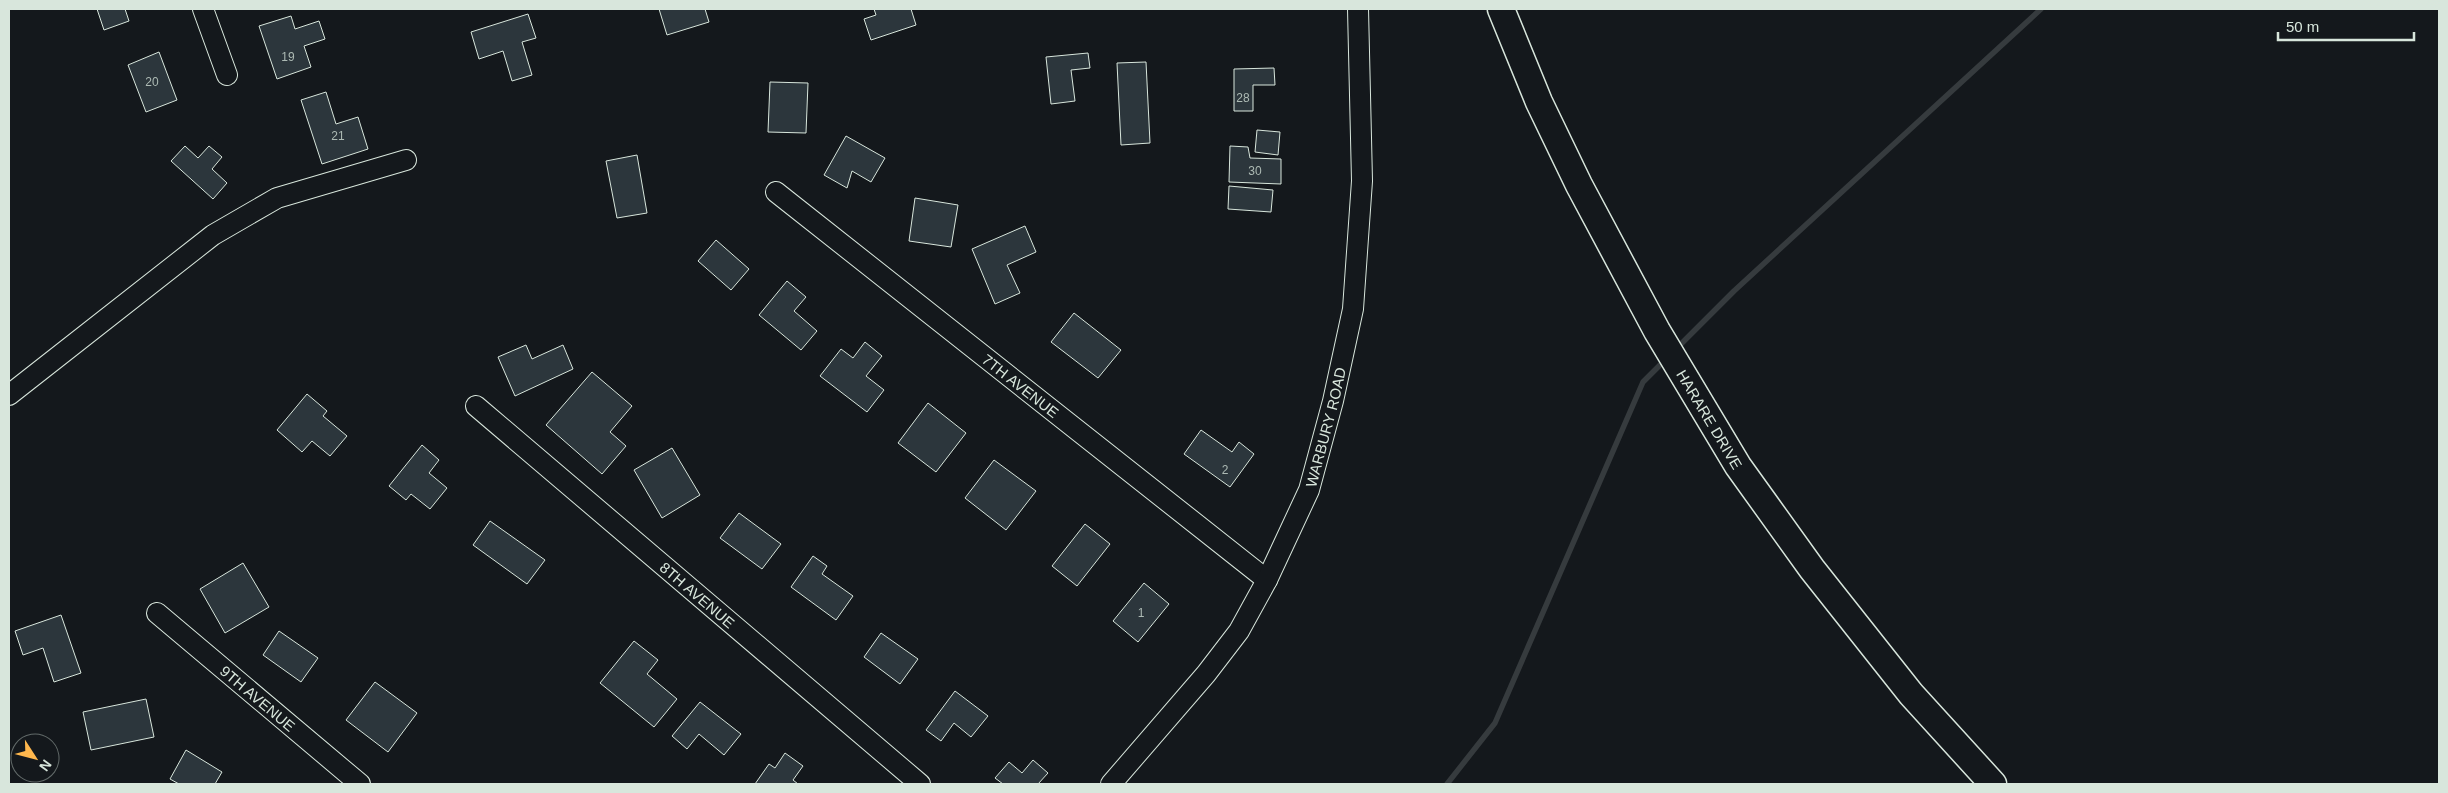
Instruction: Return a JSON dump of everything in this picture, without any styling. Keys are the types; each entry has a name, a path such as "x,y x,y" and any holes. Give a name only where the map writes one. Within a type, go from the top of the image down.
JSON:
{"main road":[{"name":"HARARE DRIVE","path":"1501,9 1539,102 1571,169 1656,331 1738,466 1812,569 1911,694 1993,784"}],"street":[{"path":"203,9 227,76"},
{"name":"WARBURY ROAD","path":"1111,784 1206,674 1238,631 1267,580 1309,490 1333,401 1353,309 1362,182 1358,9"},
{"path":"9,395 213,235 277,198 406,160"},
{"name":"7TH AVENUE","path":"776,192 1267,580"},
{"name":"8TH AVENUE","path":"476,406 920,784"},
{"name":"9TH AVENUE","path":"157,613 360,784"}],"building":[{"path":"97,9 125,9 129,21 104,30"},
{"path":"659,9 705,9 709,22 667,35"},
{"path":"874,9 911,9 916,25 871,40 864,19 876,15"},
{"path":"528,14 536,38 522,42 532,75 512,81 503,51 479,59 471,32"},
{"path":"291,16 295,29 319,21 325,39 304,46 311,67 277,79 259,26"},
{"path":"159,52 177,100 146,112 128,65"},
{"path":"1088,53 1090,68 1071,70 1075,101 1051,104 1046,57"},
{"path":"1146,62 1150,143 1121,145 1117,63"},
{"path":"1274,68 1275,85 1253,85 1253,111 1234,111 1234,69"},
{"path":"770,82 808,83 806,133 768,132"},
{"path":"326,92 336,124 358,117 368,149 322,164 301,100"},
{"path":"1257,130 1280,132 1278,155 1255,152"},
{"path":"846,136 885,158 871,182 852,171 847,188 824,175"},
{"path":"185,146 198,158 209,146 222,157 212,169 227,183 213,199 171,161"},
{"path":"1230,146 1248,147 1250,158 1281,159 1281,184 1229,182"},
{"path":"637,155 647,213 617,218 606,161"},
{"path":"1229,186 1273,190 1271,212 1228,209"},
{"path":"915,198 958,205 951,247 909,241"},
{"path":"1025,226 1036,252 1007,265 1020,293 995,304 972,249"},
{"path":"716,240 749,269 731,290 698,261"},
{"path":"787,281 806,297 794,311 817,331 801,350 759,315"},
{"path":"1074,313 1121,350 1098,378 1051,342"},
{"path":"865,342 882,356 866,376 884,390 867,412 820,376 841,349 853,358"},
{"path":"526,345 532,359 563,345 573,369 515,396 498,357"},
{"path":"592,372 632,406 610,432 626,446 602,474 546,425"},
{"path":"307,394 327,411 323,416 347,436 330,456 312,441 302,452 277,430"},
{"path":"928,403 966,433 936,472 898,443"},
{"path":"1201,430 1232,452 1239,442 1254,454 1230,487 1184,454"},
{"path":"422,445 439,460 429,473 447,488 430,509 411,494 406,500 389,486"},
{"path":"672,448 700,495 662,518 634,470"},
{"path":"994,460 1036,491 1006,530 965,498"},
{"path":"739,513 781,544 762,569 720,538"},
{"path":"490,521 545,560 527,584 473,545"},
{"path":"1085,524 1110,544 1077,586 1052,566"},
{"path":"813,556 827,566 822,574 853,596 836,620 791,587"},
{"path":"243,563 269,607 225,633 200,589"},
{"path":"1144,583 1169,604 1138,642 1113,621"},
{"path":"61,615 81,673 54,682 43,648 23,655 15,631"},
{"path":"279,631 318,658 301,682 263,655"},
{"path":"881,633 918,659 900,684 864,657"},
{"path":"634,641 658,660 647,674 677,699 654,727 600,683"},
{"path":"375,682 417,713 388,752 346,720"},
{"path":"955,691 988,716 971,737 954,723 941,741 926,730"},
{"path":"146,699 154,737 91,750 83,712"},
{"path":"700,702 741,734 724,755 699,734 687,749 672,736"},
{"path":"186,750 222,772 215,784 179,784 170,779"},
{"path":"785,753 803,766 793,780 798,784 755,784 769,764 775,768"},
{"path":"1033,760 1048,773 1038,784 1003,784 995,778 1009,762 1022,773"}],"waterway":[{"path":"1675,350 1734,291 2041,9"},
{"path":"1447,784 1495,723 1643,382 1667,358"}]}
